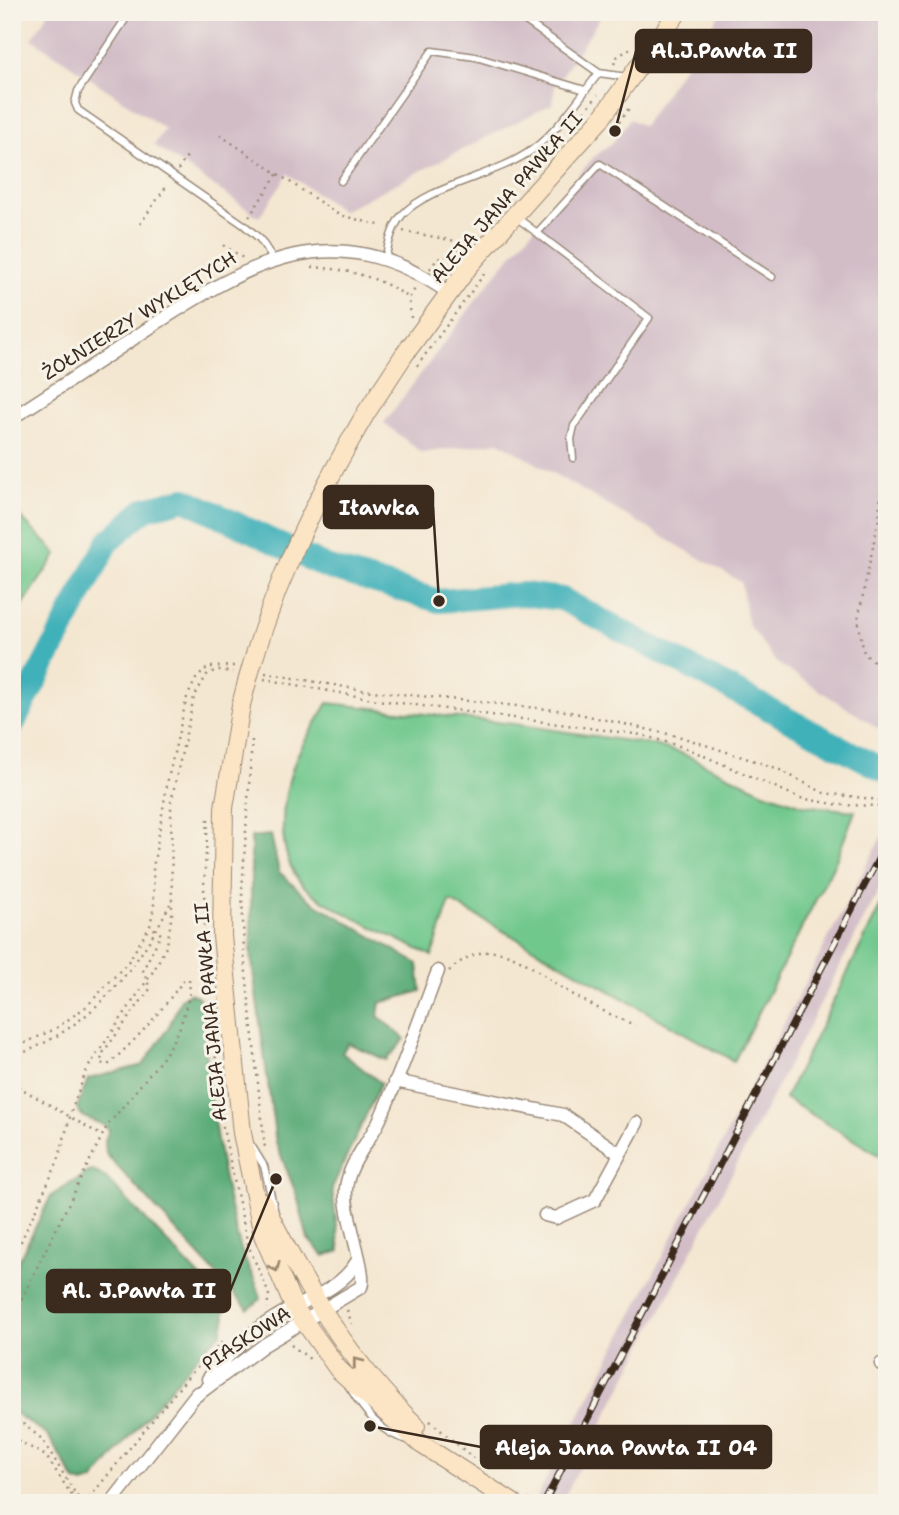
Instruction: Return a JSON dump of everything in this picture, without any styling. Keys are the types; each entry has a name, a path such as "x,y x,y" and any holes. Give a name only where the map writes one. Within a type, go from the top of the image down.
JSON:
{"main road":[{"name":"ALEJA JANA PAWŁA II","path":"513,1503 421,1444 338,1369 294,1307 263,1235 242,1133 229,1030 222,910 224,808 241,705 267,612 321,489 404,355 449,293 600,120 633,78 678,12"},
{"name":"ALEJA JANA PAWŁA II","path":"251,1178 317,1305 387,1397 456,1466"}],"street":[{"name":"ŻOŁNIERZY WYKLĘTYCH","path":"12,418 206,292 250,268 273,260 326,253 385,260 407,267 449,293"},
{"path":"317,1305 361,1287 364,1273 358,1260 346,1189 353,1166 378,1122 438,971"},
{"path":"395,1080 563,1115 620,1154"},
{"path":"545,1215 556,1218 595,1200 637,1123"},
{"path":"317,1305 358,1260"},
{"name":"PIASKOWA","path":"111,1503 226,1356 272,1319 294,1307 317,1305"},
{"name":"PIASKOWA","path":"193,1398 236,1363 304,1323 317,1305"}],"lane":[{"path":"130,12 78,91 75,103 82,115 244,225 260,239 273,260"},
{"path":"513,12 599,73 633,78"},
{"path":"341,181 432,51 476,57 585,90"},
{"path":"385,260 394,229 402,215 416,204 513,163 534,148 556,127 599,73"},
{"path":"537,233 600,164 772,277"},
{"path":"515,215 649,318 574,426 571,439 573,458"},
{"path":"242,1133 264,1166 275,1201 276,1229"}],"path":[{"path":"220,135 339,215 466,243"},
{"path":"140,224 187,156"},
{"path":"244,225 278,173"},
{"path":"223,245 247,261 250,268"},
{"path":"309,267 361,274 397,289 409,298"},
{"path":"887,408 879,517 858,619 863,654 878,664 887,665"},
{"path":"12,1049 55,1029 87,1006 128,962 150,926 155,906 153,868 164,798 187,696 196,679 208,667 225,665 245,669"},
{"path":"12,1261 52,1178 87,1069 167,945 172,925 171,802 194,697 208,673 223,670 243,674"},
{"path":"259,672 362,690 566,711 681,737 776,768 824,793 887,801"},
{"path":"256,677 370,699 642,735 686,748 800,798 839,805 887,806"},
{"path":"253,733 243,846 243,916 259,1111 266,1150"},
{"path":"12,1057 60,1034 103,1002 138,961 172,901"},
{"path":"12,1318 85,1174 101,1135 165,1055 180,1027 190,993 190,981 186,979 158,1017 108,1065 102,1065 100,1060 104,1051 150,989 143,970 161,936 150,926"},
{"path":"431,988 455,966 483,953 508,953 527,962 568,992 635,1025"},
{"path":"12,1083 101,1135"},
{"path":"345,1306 353,1326"},
{"path":"82,1502 208,1354 226,1338"},
{"path":"285,1342 302,1350"},
{"path":"12,1415 43,1440 82,1502"},
{"path":"423,1415 477,1463"},
{"path":"12,1437 41,1451 75,1500 82,1502"}],"shaded area":[{"path":"49,12 604,12 555,86 552,104 342,211 288,174 259,217 154,145 165,129 32,39"},
{"path":"721,12 887,12 887,734 777,663 748,624 741,582 499,442 422,453 384,423 495,275 593,158 613,142 630,119 643,126"},
{"path":"887,826 887,875 561,1503 534,1503"}],"green space":[{"path":"12,509 57,554 12,621"},
{"path":"328,703 514,724 654,745 681,753 764,792 803,805 855,811 836,860 734,1061 450,901 432,956 343,912 311,892 301,883 287,856 284,809 297,756"},
{"path":"271,835 279,872 310,900 418,964 421,991 380,1003 378,1016 405,1039 386,1060 348,1043 342,1053 381,1083 332,1188 340,1251 324,1256 308,1239 297,1196 276,1143 251,956 251,837"},
{"path":"887,893 887,1160 785,1098"},
{"path":"190,993 199,997 203,1011 208,1071 226,1191 243,1255 261,1299 248,1309 106,1154 105,1140 109,1130 83,1116 77,1108 88,1079 143,1065 168,1028 181,999"},
{"path":"92,1170 106,1178 223,1301 225,1318 221,1333 200,1353 93,1481 83,1484 75,1481 48,1436 12,1411 12,1274 51,1196"}],"waterway":[{"path":"12,726 108,542 145,509 185,499 326,567 439,601 523,594 562,599 887,772"}],"railway":[{"path":"884,646 887,630"},
{"path":"544,1503 887,842"}],"place":[{"name":"Al.J.Pawła II","path":"615,131"},
{"name":"Iławka","path":"439,601"},
{"name":"Al. J.Pawła II","path":"276,1179"},
{"name":"Aleja Jana Pawła II 04","path":"370,1426"}]}
